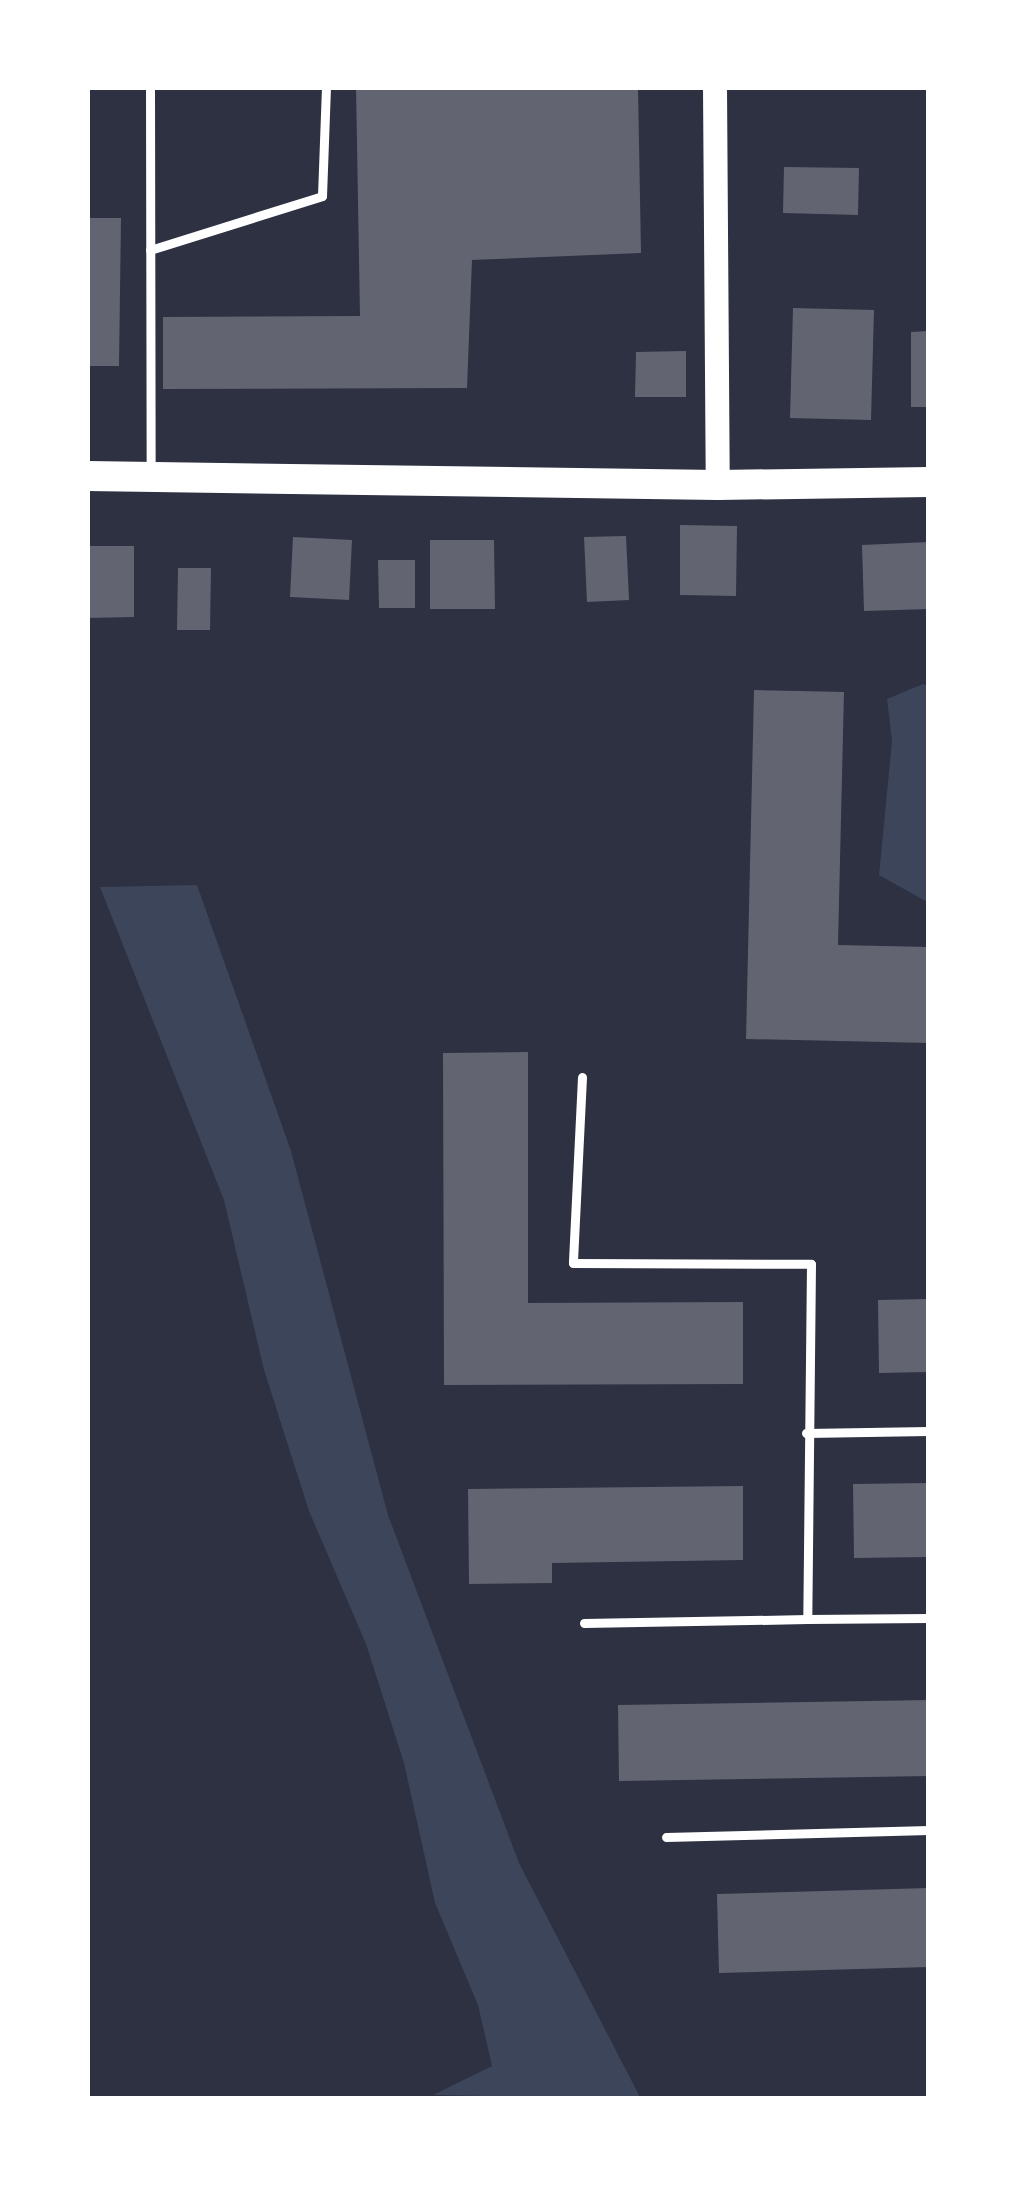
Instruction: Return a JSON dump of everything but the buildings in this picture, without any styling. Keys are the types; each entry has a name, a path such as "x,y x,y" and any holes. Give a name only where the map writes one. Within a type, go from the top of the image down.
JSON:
{"main road":[{"path":"715,87 718,485"},
{"path":"87,476 718,485 929,482"}],"lane":[{"path":"151,87 152,476"},
{"path":"150,250 322,196 326,87"},
{"path":"582,1076 573,1263 811,1264 807,1619"},
{"path":"806,1433 929,1431"},
{"path":"584,1623 929,1618"},
{"path":"666,1838 929,1830"}],"shaded area":[{"path":"923,684 929,686 929,903 879,875 892,741 887,699"},
{"path":"197,885 291,1151 388,1515 519,1863 641,2099 433,2095 492,2066 478,2005 435,1903 404,1763 366,1644 309,1511 264,1370 224,1200 100,887"}]}
